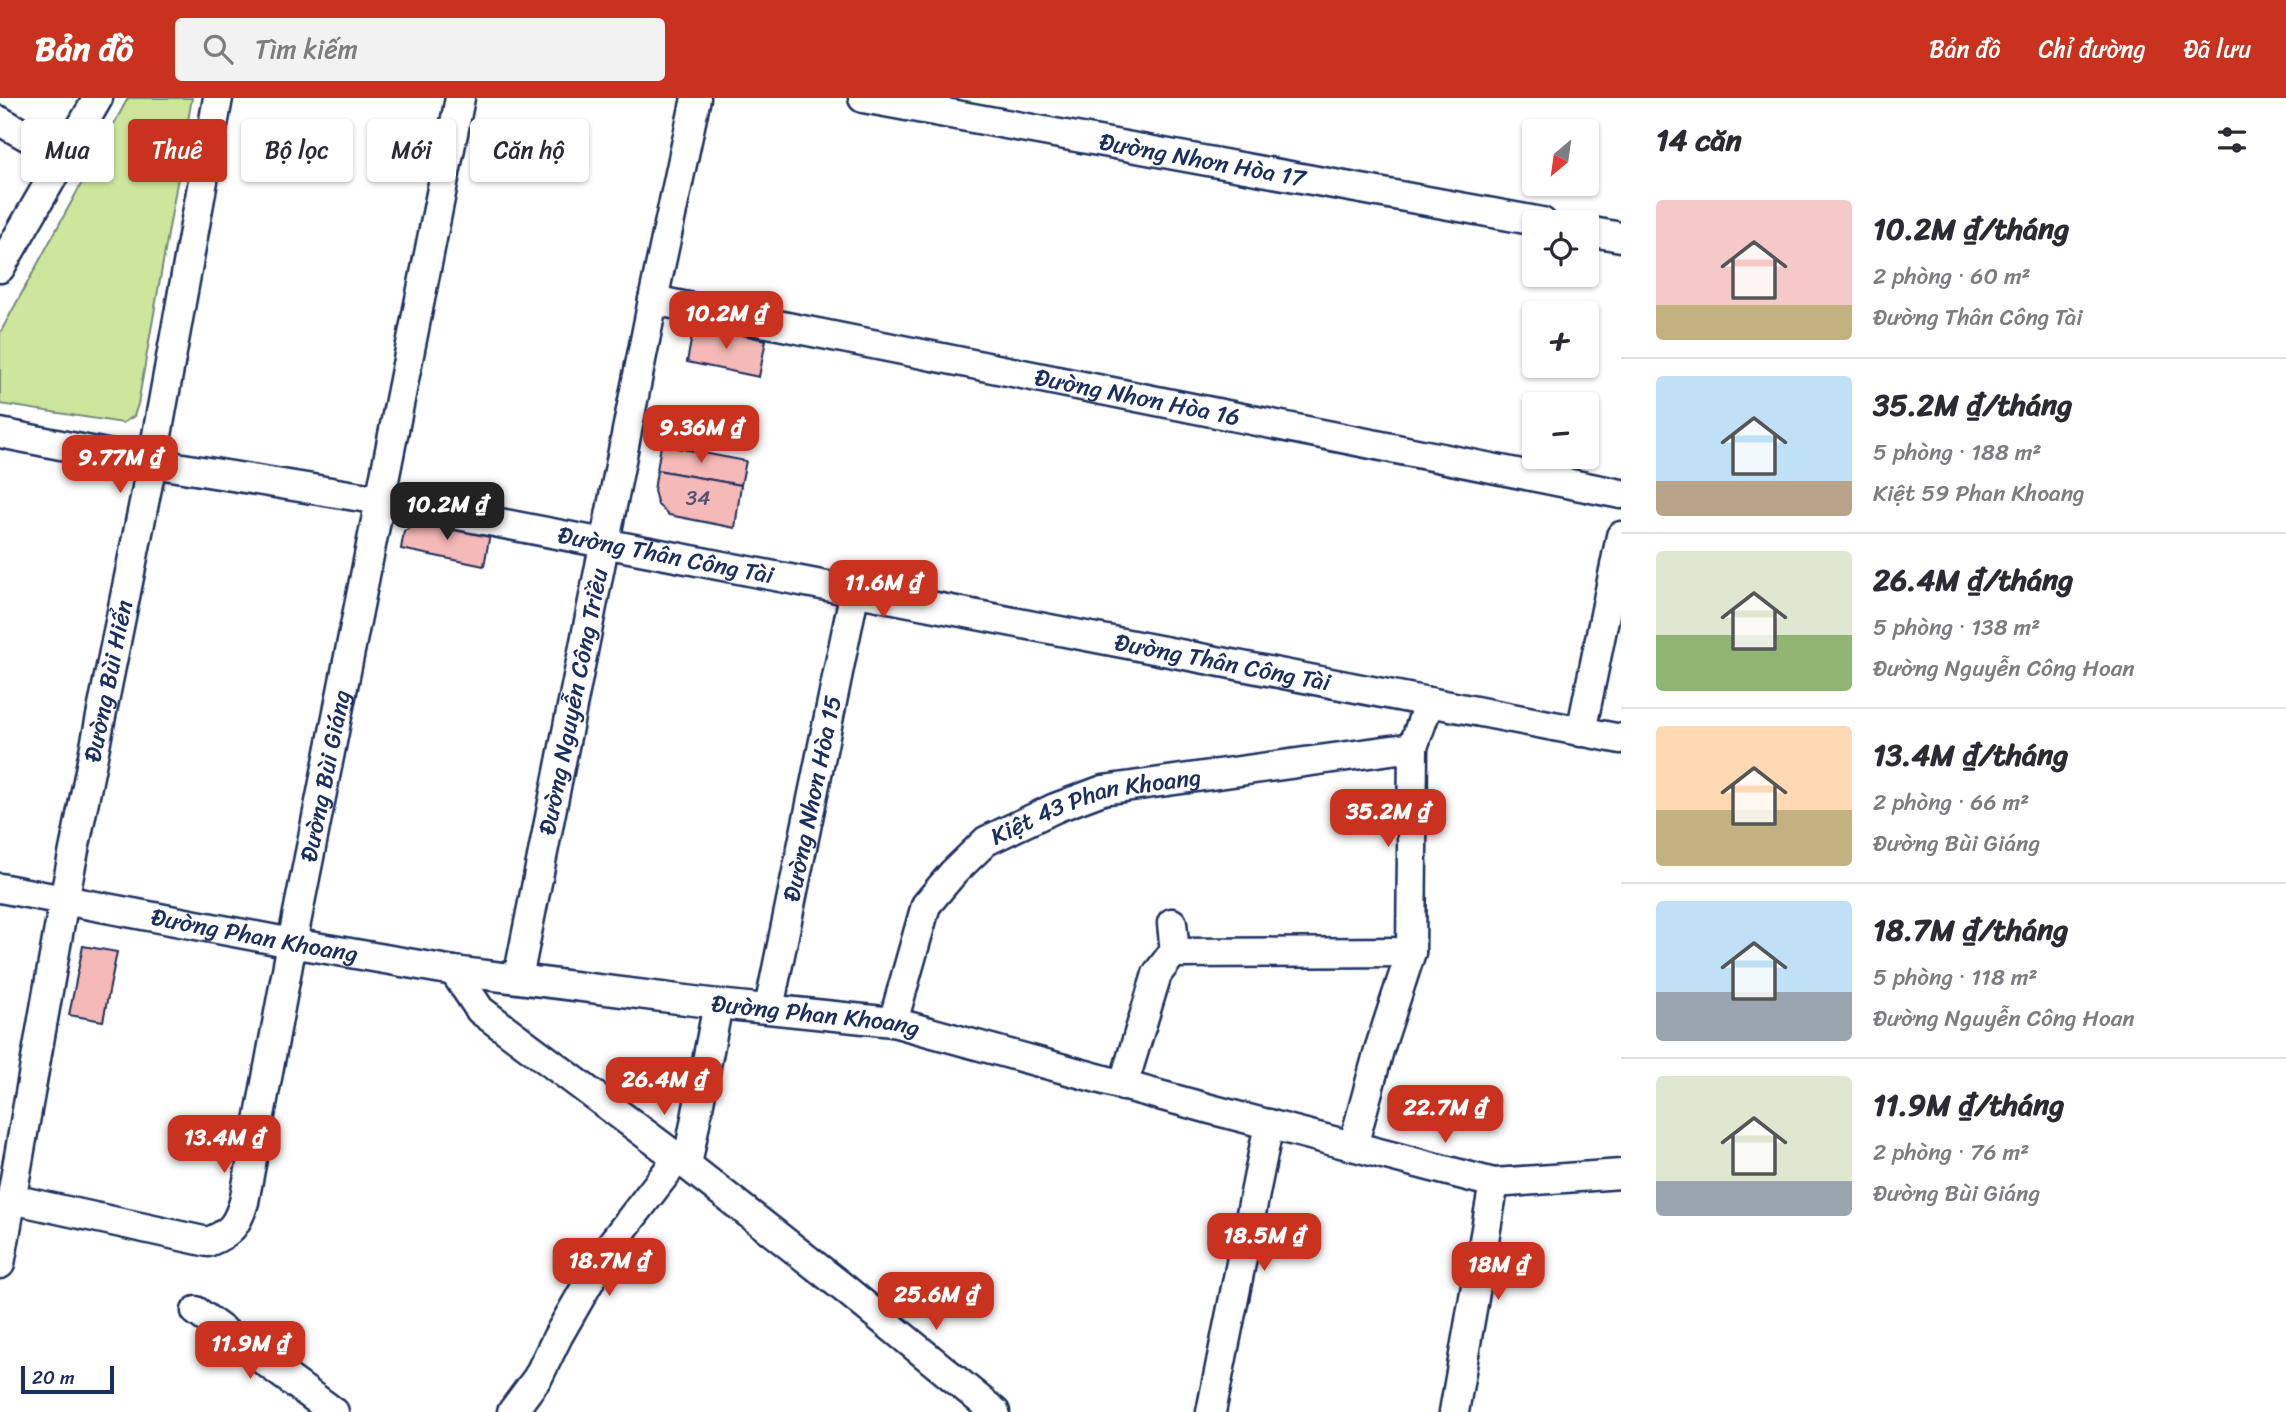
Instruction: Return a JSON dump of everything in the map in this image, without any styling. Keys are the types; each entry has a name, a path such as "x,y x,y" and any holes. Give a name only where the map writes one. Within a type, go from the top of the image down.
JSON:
{"street":[{"path":"86,119 98,98"},
{"name":"Đường Bùi Hiển","path":"0,1264 64,900 152,463 218,98"},
{"name":"Đường Bùi Giáng","path":"12,1199 208,1242 225,1236 238,1221 244,1202 292,943 460,98"},
{"name":"Đường Nguyễn Công Triều","path":"518,978 696,98"},
{"name":"Đường Nhơn Hòa 17","path":"863,98 1522,218"},
{"path":"0,121 21,133"},
{"path":"0,268 50,182"},
{"path":"1599,232 1621,237"},
{"name":"Đường Nhơn Hòa 16","path":"653,300 1621,494"},
{"name":"Đường Thân Công Tài","path":"0,433 152,463 380,500 1621,739"},
{"path":"1581,732 1621,536"},
{"name":"Đường Nhơn Hòa 15","path":"769,1008 855,590"},
{"path":"1353,1146 1379,1050 1411,952 1413,747 1429,702"},
{"name":"Kiệt 43 Phan Khoang","path":"893,1022 926,905 953,873 986,841 1055,808 1103,790 1413,747"},
{"name":"Đường Phan Khoang","path":"0,888 454,971 718,1004 893,1022 1123,1086 1494,1183 1621,1174"},
{"path":"1123,1086 1157,974 1175,953 1172,923"},
{"path":"1175,953 1411,952"},
{"path":"454,971 480,1010 683,1161 995,1412"},
{"path":"512,1412 538,1377 609,1247 683,1161 718,1004"},
{"path":"1211,1412 1269,1125"},
{"path":"1454,1412 1494,1183"},
{"path":"195,1311 334,1412"}],"green space":[{"path":"128,98 192,98 188,119 128,119 128,182 177,182 134,416 123,423 0,404 0,333 82,182 114,182 114,124"}],"building":[{"path":"694,325 766,340 759,377 687,362"},
{"path":"661,445 746,461 741,485 657,470"},
{"path":"657,470 741,485 735,528 669,515 658,505 654,491"},
{"path":"425,521 490,534 484,566 401,549 404,531"},
{"path":"83,946 117,952 103,1021 69,1015"}]}
